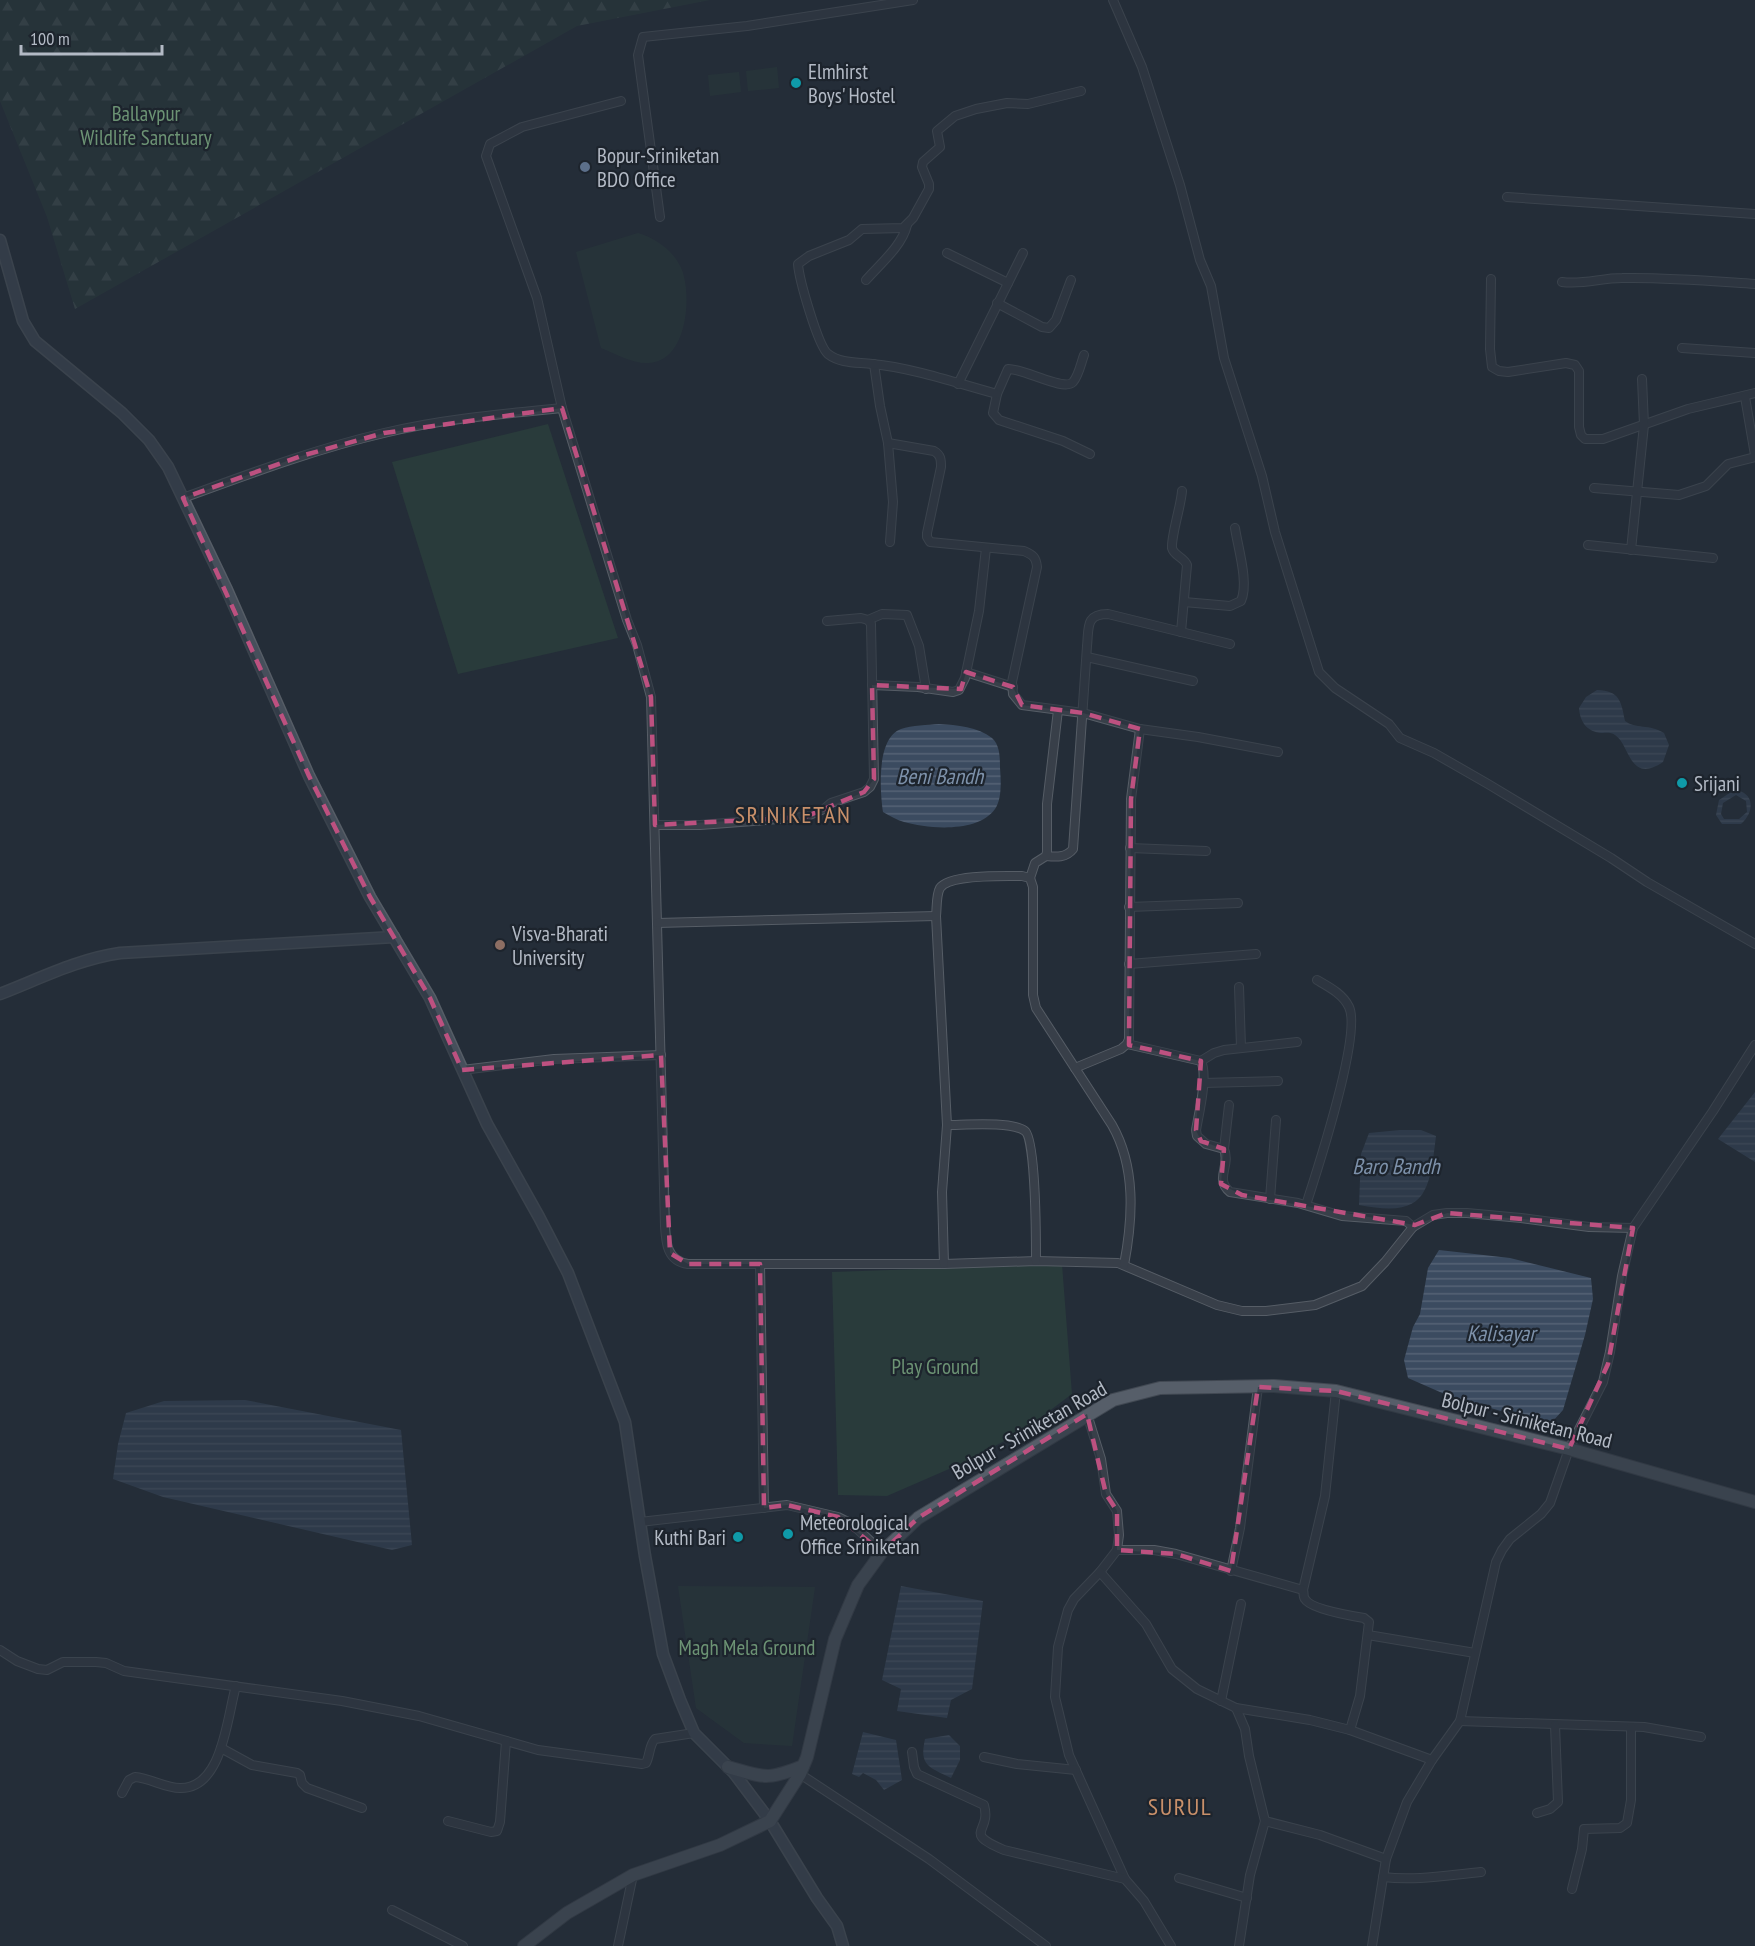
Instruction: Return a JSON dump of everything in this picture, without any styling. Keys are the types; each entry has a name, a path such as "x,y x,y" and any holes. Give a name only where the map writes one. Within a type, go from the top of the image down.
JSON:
{"main road":[{"path":"0,240 23,321 35,341 122,413 149,440 168,467 309,776 370,897 430,998 487,1124 568,1274 625,1422 663,1654 694,1733 743,1783 770,1821 837,1926 843,1946"},
{"path":"0,994 104,955 394,937"},
{"name":"Bolpur - Sriniketan Road","path":"770,1821 802,1770 835,1640 858,1585 882,1552 918,1518 1113,1400 1160,1388 1274,1386 1336,1391 1569,1449 1755,1502"},
{"path":"728,1767 764,1777 802,1770"},
{"path":"524,1946 567,1913 633,1875 720,1845 770,1821"}],"street":[{"path":"660,217 638,56 643,37 747,26 913,0"},
{"path":"1113,0 1131,36 1180,184 1200,260 1211,286 1224,358 1262,476 1275,532 1319,672 1335,688 1389,724 1400,738 1434,753 1488,784 1647,882 1755,944"},
{"path":"996,394 895,366 835,359 825,352 820,342 805,296 798,264 809,256 849,240 862,229 897,229 907,225 929,189 922,165 940,147 937,133 943,124 962,113 976,109 1007,103 1028,104 1081,91"},
{"path":"621,101 522,127 490,144 486,156 537,298 562,408 627,620 637,645 651,697 665,1232 671,1256 681,1263 688,1264 944,1264 1036,1261 1124,1265 1217,1305 1242,1311 1294,1309 1315,1305 1362,1286 1413,1227 1433,1215 1447,1213 1521,1218 1589,1227 1633,1228"},
{"path":"1508,197 1755,214"},
{"path":"866,280 905,234 907,225"},
{"path":"947,253 1008,283"},
{"path":"958,384 1023,253"},
{"path":"1562,282 1578,284 1607,278 1651,277 1755,284"},
{"path":"1491,279 1492,367 1508,372 1566,363 1575,365 1580,371 1580,427 1581,435 1585,439 1603,439 1688,409 1755,393"},
{"path":"997,303 1042,327 1051,327 1056,320 1071,280"},
{"path":"1682,348 1755,352"},
{"path":"1084,355 1073,381 1069,384 1060,384 1012,368 1006,371 996,394 993,413 999,420 1063,441 1090,454"},
{"path":"874,364 888,444 893,502 890,542"},
{"path":"1631,550 1644,425 1642,379"},
{"path":"1594,488 1667,495 1706,486 1728,464 1755,456 1745,396"},
{"path":"183,498 301,456 384,433 447,421 562,408"},
{"path":"888,444 939,454 941,461 927,533 930,542 1024,551 1033,555 1037,560 1013,687 1016,699 1023,705 1083,713 1140,729 1278,752"},
{"path":"1181,632 1186,562 1175,554 1172,546 1182,491"},
{"path":"1184,602 1230,606 1241,601 1244,594 1243,576 1235,528"},
{"path":"1588,545 1713,558"},
{"path":"872,685 953,692 959,690 966,672 979,611 986,548"},
{"path":"827,621 861,618 868,620 882,614 907,615 920,646 926,688"},
{"path":"1124,1265 1131,1221 1127,1160 1119,1138 1036,1008 1033,995 1033,887 1030,878 1035,862 1046,856 1064,856 1073,849 1089,623 1092,617 1097,614 1108,614 1230,644"},
{"path":"655,825 700,825 805,817 824,809 831,803 864,792 870,787 874,779 872,632 868,620"},
{"path":"1087,657 1193,681"},
{"path":"966,672 1013,687"},
{"path":"1046,856 1047,804 1058,710"},
{"path":"1127,1044 1131,799 1140,729"},
{"path":"1130,848 1206,851"},
{"path":"944,1264 942,1192 947,1125 936,916 940,889 947,882 959,879 1022,876 1030,878"},
{"path":"1129,907 1238,903"},
{"path":"657,923 936,916"},
{"path":"1129,964 1256,954"},
{"path":"1306,1206 1325,1144 1350,1043 1352,1019 1349,1006 1334,989 1317,980"},
{"path":"1239,987 1241,1047"},
{"path":"1075,1068 1127,1044 1201,1061 1214,1053 1241,1047 1297,1042"},
{"path":"1372,1946 1386,1859 1407,1802 1432,1760 1460,1721 1496,1562 1510,1539 1542,1514 1550,1503 1569,1449 1603,1382 1633,1228 1755,1045"},
{"path":"462,1070 554,1059 661,1055"},
{"path":"1201,1061 1204,1067 1197,1136 1206,1144 1224,1149"},
{"path":"1203,1083 1278,1081"},
{"path":"1229,1105 1224,1149 1226,1161 1222,1180 1223,1186 1230,1192 1306,1206 1342,1216 1406,1221 1413,1227"},
{"path":"1270,1199 1276,1120"},
{"path":"947,1125 1012,1126 1025,1131 1030,1136 1033,1157 1036,1261"},
{"path":"760,1264 764,1508"},
{"path":"1231,1571 1240,1528 1258,1387"},
{"path":"1336,1391 1325,1496 1303,1590 1309,1604 1366,1619 1369,1625 1360,1696 1350,1730"},
{"path":"1087,1414 1101,1459 1106,1494 1117,1511 1117,1550 1074,1599 1068,1610 1057,1656 1056,1703 1069,1755 1125,1879 1144,1901 1171,1946"},
{"path":"640,1522 795,1506 838,1517 852,1524 882,1552"},
{"path":"1117,1550 1154,1550 1176,1554 1303,1590"},
{"path":"1100,1572 1146,1624 1172,1669 1197,1689 1236,1708 1310,1720 1350,1730 1432,1760"},
{"path":"1221,1701 1241,1604"},
{"path":"1368,1635 1475,1653"},
{"path":"0,1650 38,1669 48,1670 63,1662 106,1663 124,1671 342,1701 420,1716 538,1750 642,1764 649,1759 652,1742 655,1739 694,1733"},
{"path":"122,1792 129,1780 135,1777 175,1788 188,1788 211,1771 221,1748 236,1686"},
{"path":"1236,1708 1245,1729 1249,1756 1265,1821 1250,1875 1239,1946"},
{"path":"1460,1721 1644,1728 1701,1737"},
{"path":"1537,1813 1550,1809 1558,1802 1555,1725"},
{"path":"1572,1888 1582,1849 1584,1830 1620,1828 1627,1823 1631,1800 1631,1728"},
{"path":"448,1821 491,1832 497,1831 500,1822 506,1741"},
{"path":"221,1748 252,1765 297,1773 307,1788 362,1808"},
{"path":"912,1752 917,1774 984,1805 985,1819 980,1833 981,1838 986,1842 1004,1850 1125,1879"},
{"path":"984,1757 1017,1764 1076,1770"},
{"path":"802,1770 938,1865 1046,1946"},
{"path":"1265,1821 1320,1835 1386,1859"},
{"path":"1383,1877 1414,1879 1481,1872"},
{"path":"618,1946 633,1875"},
{"path":"1179,1878 1247,1898"},
{"path":"392,1910 463,1946"}],"highlighted area":[{"path":"562,408 651,697 655,825 805,817 864,792 874,779 872,685 961,689 966,672 1013,687 1022,705 1083,713 1140,729 1131,799 1129,1045 1201,1061 1196,1130 1201,1141 1224,1149 1221,1184 1242,1195 1415,1225 1447,1213 1633,1228 1608,1364 1569,1449 1336,1391 1258,1387 1231,1571 1176,1554 1117,1550 1117,1511 1106,1494 1087,1414 918,1518 882,1552 838,1517 787,1505 764,1508 760,1264 688,1264 670,1253 661,1055 462,1070 430,998 370,897 309,776 183,498 301,456 384,433"}],"green space":[{"name":"Ballavpur Wildlife Sanctuary","path":"0,0 710,0 577,26 75,309 47,217 0,101"},
{"path":"777,67 779,88 748,91 746,71"},
{"path":"739,72 741,92 710,96 708,75"},
{"path":"638,233 658,242 670,252 679,263 685,282 686,311 679,340 662,360 649,363 631,360 601,348 576,252"},
{"path":"548,424 618,638 458,674 392,462"},
{"name":"Play Ground","path":"1062,1264 1072,1394 1020,1433 956,1466 887,1496 838,1495 832,1272"},
{"name":"Magh Mela Ground","path":"678,1586 815,1587 792,1746 744,1743 696,1708"}],"water":[{"path":"1597,690 1611,692 1618,698 1625,721 1664,733 1669,745 1663,762 1652,768 1643,769 1632,760 1615,735 1592,731 1585,725 1579,708 1586,697"},
{"name":"Beni Bandh","path":"939,724 974,729 986,734 997,744 1001,778 999,800 995,809 987,817 965,826 939,827 914,824 901,821 883,812 881,779 887,743 893,734 901,729"},
{"path":"1734,790 1746,794 1751,803 1749,814 1741,824 1722,824 1716,815 1719,800","holes":["1736,795 1746,801 1747,812 1739,819 1724,819 1721,814 1723,803"]},
{"path":"1755,1092 1755,1162 1718,1139"},
{"name":"Baro Bandh","path":"1421,1130 1436,1136 1426,1187 1420,1197 1411,1204 1398,1208 1359,1205 1361,1154 1369,1133"},
{"name":"Kalisayar","path":"1439,1250 1510,1258 1591,1278 1593,1299 1585,1335 1563,1410 1552,1422 1539,1422 1449,1396 1408,1378 1404,1360 1413,1327 1420,1314 1428,1268"},
{"path":"245,1400 401,1430 412,1545 392,1550 163,1497 113,1479 118,1444 126,1413 164,1401"},
{"path":"901,1586 983,1601 972,1689 951,1700 947,1718 897,1711 901,1689 882,1680"},
{"path":"863,1732 896,1740 902,1780 884,1790 876,1780 863,1773 859,1777 852,1774"},
{"path":"949,1735 960,1746 960,1760 951,1778 932,1768 923,1755 925,1739"}],"place":[{"name":"Elmhirst Boys' Hostel","path":"796,83"},
{"name":"Bopur-Sriniketan BDO Office","path":"585,167"},
{"name":"Srijani","path":"1682,783"},
{"name":"Visva-Bharati University","path":"500,945"},
{"name":"Meteorological Office Sriniketan","path":"788,1534"},
{"name":"Kuthi Bari","path":"738,1537"}],"district":[{"name":"SRINIKETAN","path":"793,814"},
{"name":"SURUL","path":"1180,1806"}]}
